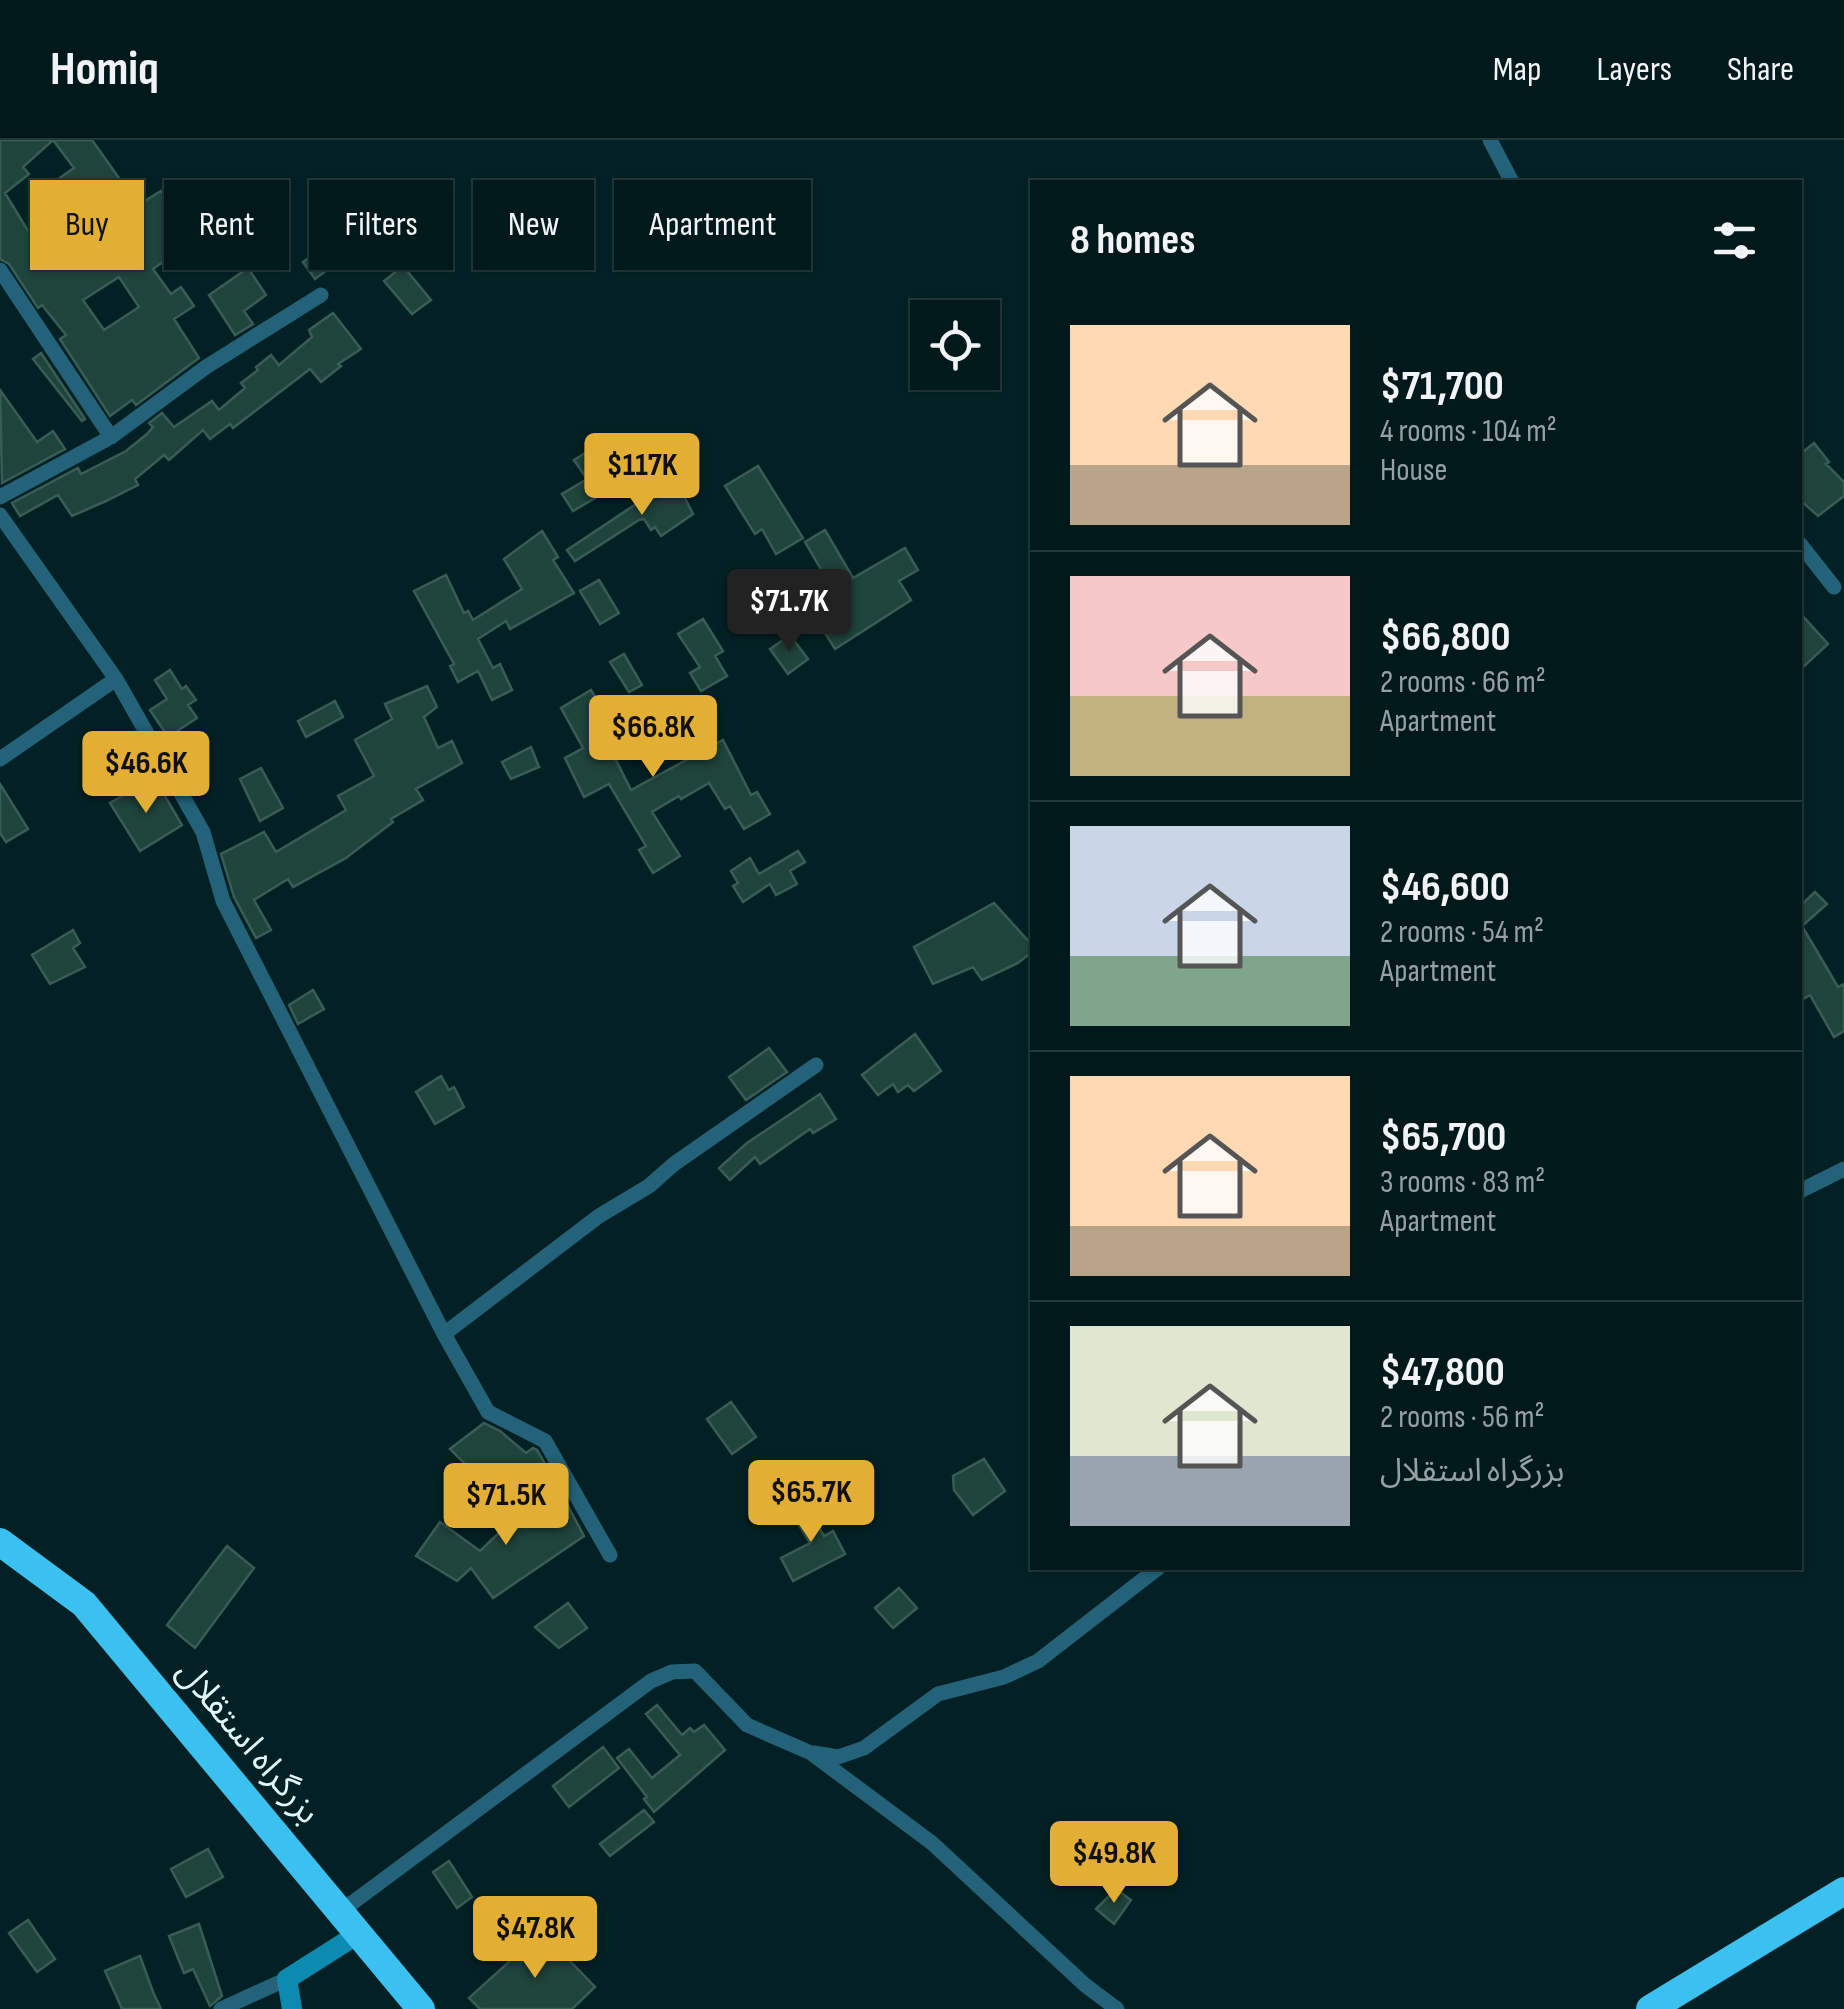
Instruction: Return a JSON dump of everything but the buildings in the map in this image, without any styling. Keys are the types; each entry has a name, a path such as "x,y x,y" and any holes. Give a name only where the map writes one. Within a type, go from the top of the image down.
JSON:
{"highway":[{"name":"بزرگراه استقلال","path":"0,1542 84,1604 421,2009"},
{"path":"1650,2009 1844,1891"}],"street":[{"path":"1490,140 1511,180"},
{"path":"0,270 111,437"},
{"path":"0,497 111,437 206,367 322,294"},
{"path":"0,515 116,679 203,832 223,901 444,1334 488,1412 545,1440 610,1555"},
{"path":"1802,547 1834,587"},
{"path":"0,759 116,679"},
{"path":"444,1334 599,1216 649,1186 674,1164 816,1065"},
{"path":"1802,1190 1844,1168"},
{"path":"811,1753 838,1757 864,1748 938,1694 1004,1677 1038,1661 1155,1570"},
{"path":"221,2009 287,1979 349,1923 651,1681 672,1672 695,1671 747,1724 811,1753 932,1843 1084,1985 1117,2009"},
{"path":"287,1979 292,2009"}]}
